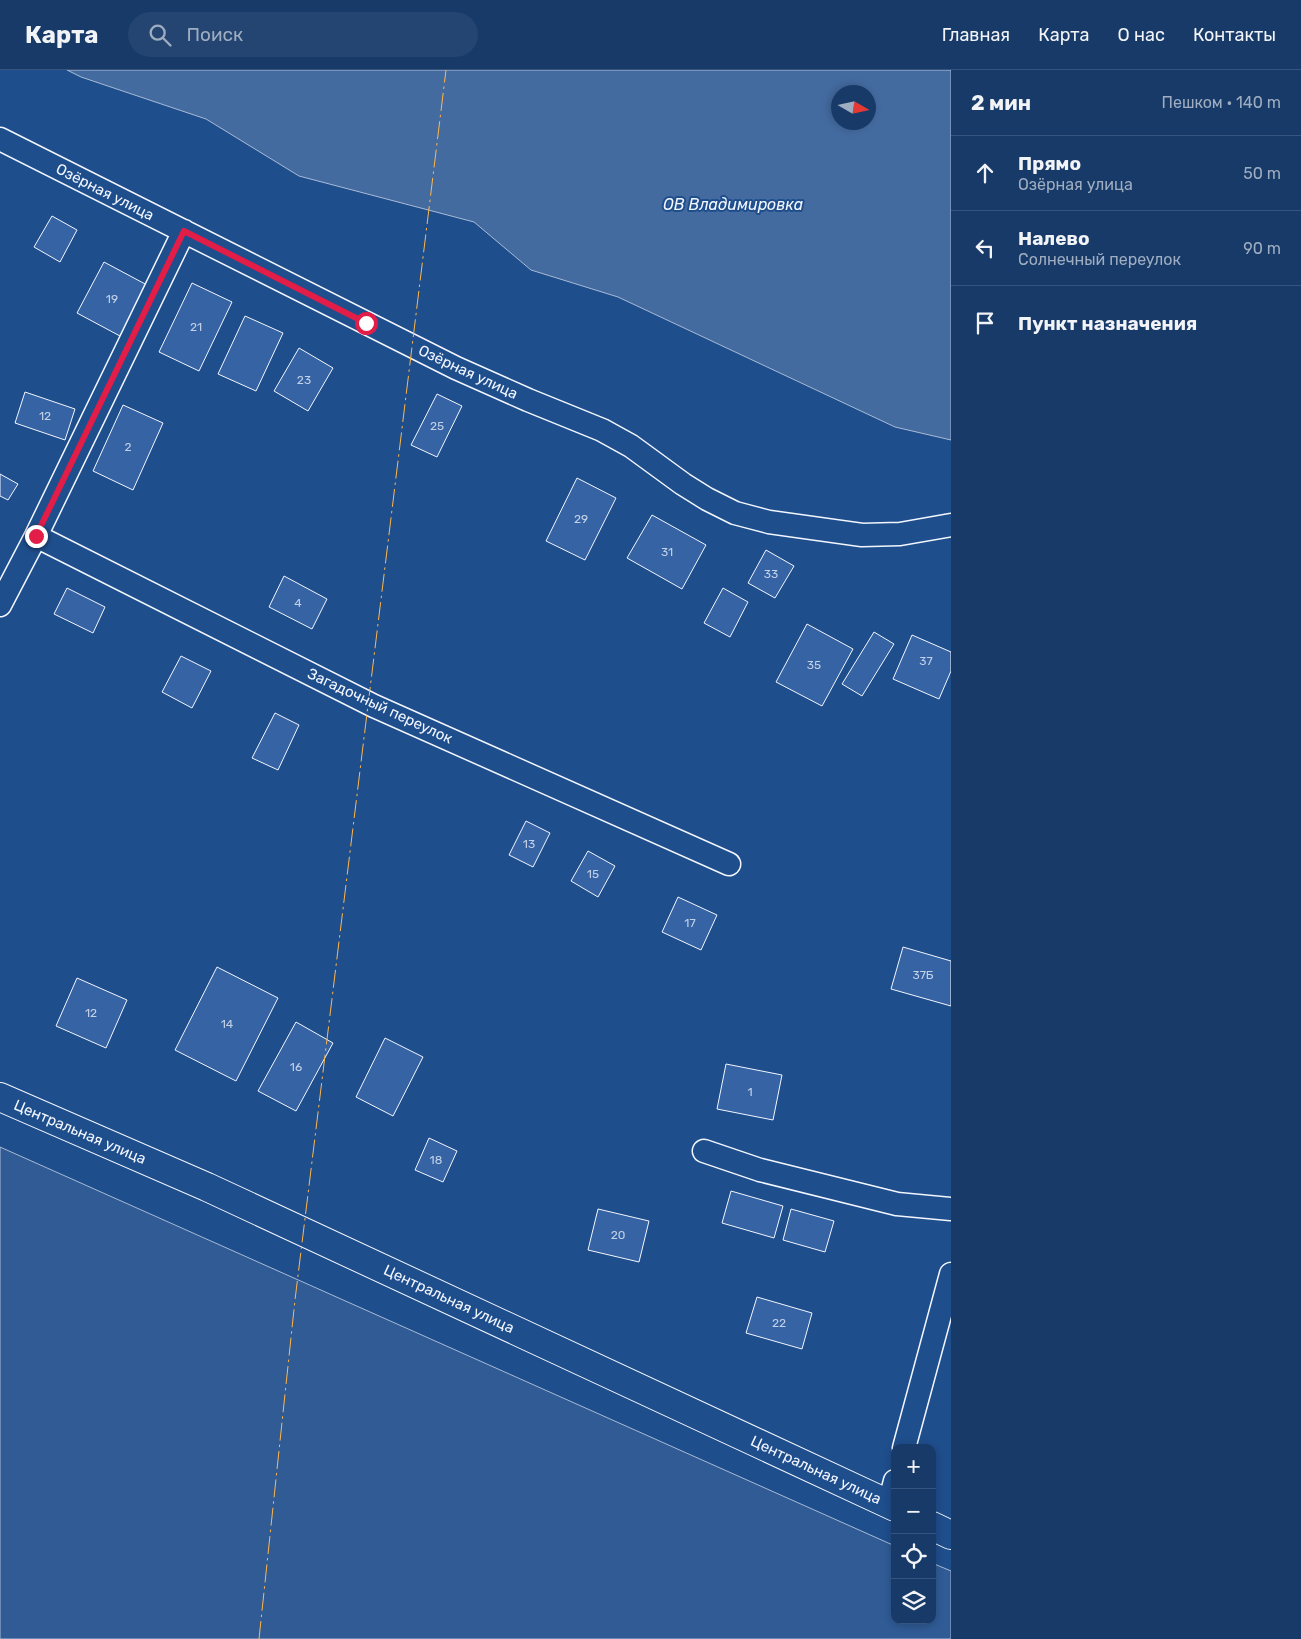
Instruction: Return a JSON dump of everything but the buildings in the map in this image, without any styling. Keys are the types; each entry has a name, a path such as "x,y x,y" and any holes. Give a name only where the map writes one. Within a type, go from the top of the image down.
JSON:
{"street":[{"name":"Озёрная улица","path":"0,139 456,368 602,430 631,446 707,499 735,513 769,522 862,535 900,534 951,525"},
{"path":"0,605 36,536 184,231"},
{"name":"Загадочный переулок","path":"36,536 374,706 729,864"},
{"name":"Центральная улица","path":"0,1097 207,1187 891,1496"},
{"path":"704,1151 760,1170 897,1204 951,1209"},
{"path":"905,1444 951,1274"},
{"path":"936,1528 951,1535"}],"shaded area":[{"path":"0,1147 891,1544 891,1624 936,1624 936,1565 951,1571 951,1639 0,1639"}],"water":[{"name":"ОВ Владимировка","path":"67,70 951,70 951,440 895,427 618,297 531,270 474,222 299,176 206,119 81,77"}],"power":[{"path":"259,1639 295,1300 446,70"}],"route":[{"path":"36,536 184,231 366,323"}]}
